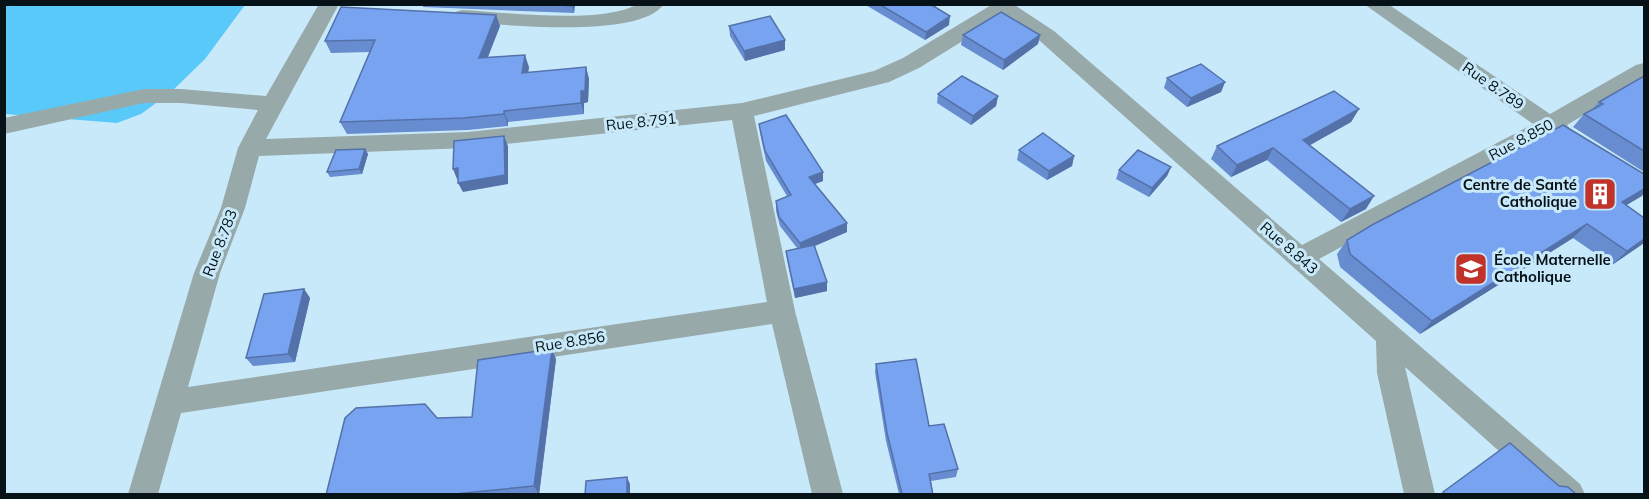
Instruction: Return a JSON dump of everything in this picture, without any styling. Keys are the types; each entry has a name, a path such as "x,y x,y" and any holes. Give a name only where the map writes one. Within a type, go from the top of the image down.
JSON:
{"street":[{"path":"442,15 580,22 633,16 654,4"},
{"name":"Rue 8.789","path":"1374,4 1578,143"},
{"name":"Rue 8.791","path":"250,148 468,140 742,111 881,77 911,63 1006,6"},
{"name":"Rue 8.843","path":"1006,6 1047,36 1569,495"},
{"name":"Rue 8.783","path":"144,495 207,273 233,208 250,148 272,104 336,8"},
{"name":"Rue 8.850","path":"1300,258 1549,125 1644,70"},
{"path":"4,126 144,96 181,96 272,104"},
{"path":"742,111 782,311 828,495"},
{"name":"Rue 8.856","path":"171,402 782,311"},
{"path":"1389,335 1390,373 1419,495"}],"shaded area":[{"path":"4,5 245,5 205,59 171,92 141,114 117,123 5,114"}],"building":[{"path":"543,4 572,4 572,6"},
{"path":"879,4 930,4 950,16 926,32"},
{"path":"341,7 496,15 479,58 525,55 522,73 586,67 585,91 581,91 581,103 463,118 340,122 375,40 325,41"},
{"path":"1001,12 1040,35 1004,60 963,35"},
{"path":"770,16 785,40 744,51 729,26"},
{"path":"1201,64 1225,82 1191,98 1167,78"},
{"path":"962,76 998,96 973,116 938,94"},
{"path":"1644,76 1644,151 1584,114 1603,104 1599,102"},
{"path":"1334,91 1359,109 1303,140 1374,196 1350,209 1273,148 1237,165 1217,146"},
{"path":"786,115 823,172 809,177 847,223 800,243 779,217 776,201 791,195 765,151 759,124"},
{"path":"1563,125 1644,174 1644,189 1622,202 1644,218 1644,239 1627,251 1587,224 1432,321 1350,254 1347,240"},
{"path":"1043,133 1074,156 1049,171 1019,150"},
{"path":"504,136 505,175 458,183 458,168 453,169 454,141"},
{"path":"365,149 359,169 327,172 336,150"},
{"path":"1138,150 1171,167 1152,188 1119,170"},
{"path":"814,245 827,282 794,289 786,251"},
{"path":"304,289 288,354 246,358 264,294"},
{"path":"552,349 534,486 444,495 326,495 345,418 356,408 425,404 437,418 472,417 478,360"},
{"path":"916,359 929,426 944,424 958,469 929,474 933,495 896,495 902,494 887,433 876,364"},
{"path":"1510,443 1559,486 1568,487 1577,495 1446,495 1443,492"},
{"path":"627,477 627,495 585,495 586,481"}],"place":[{"name":"Centre de Santé Catholique","path":"1600,194"},
{"name":"École Maternelle Catholique","path":"1471,269"}]}
